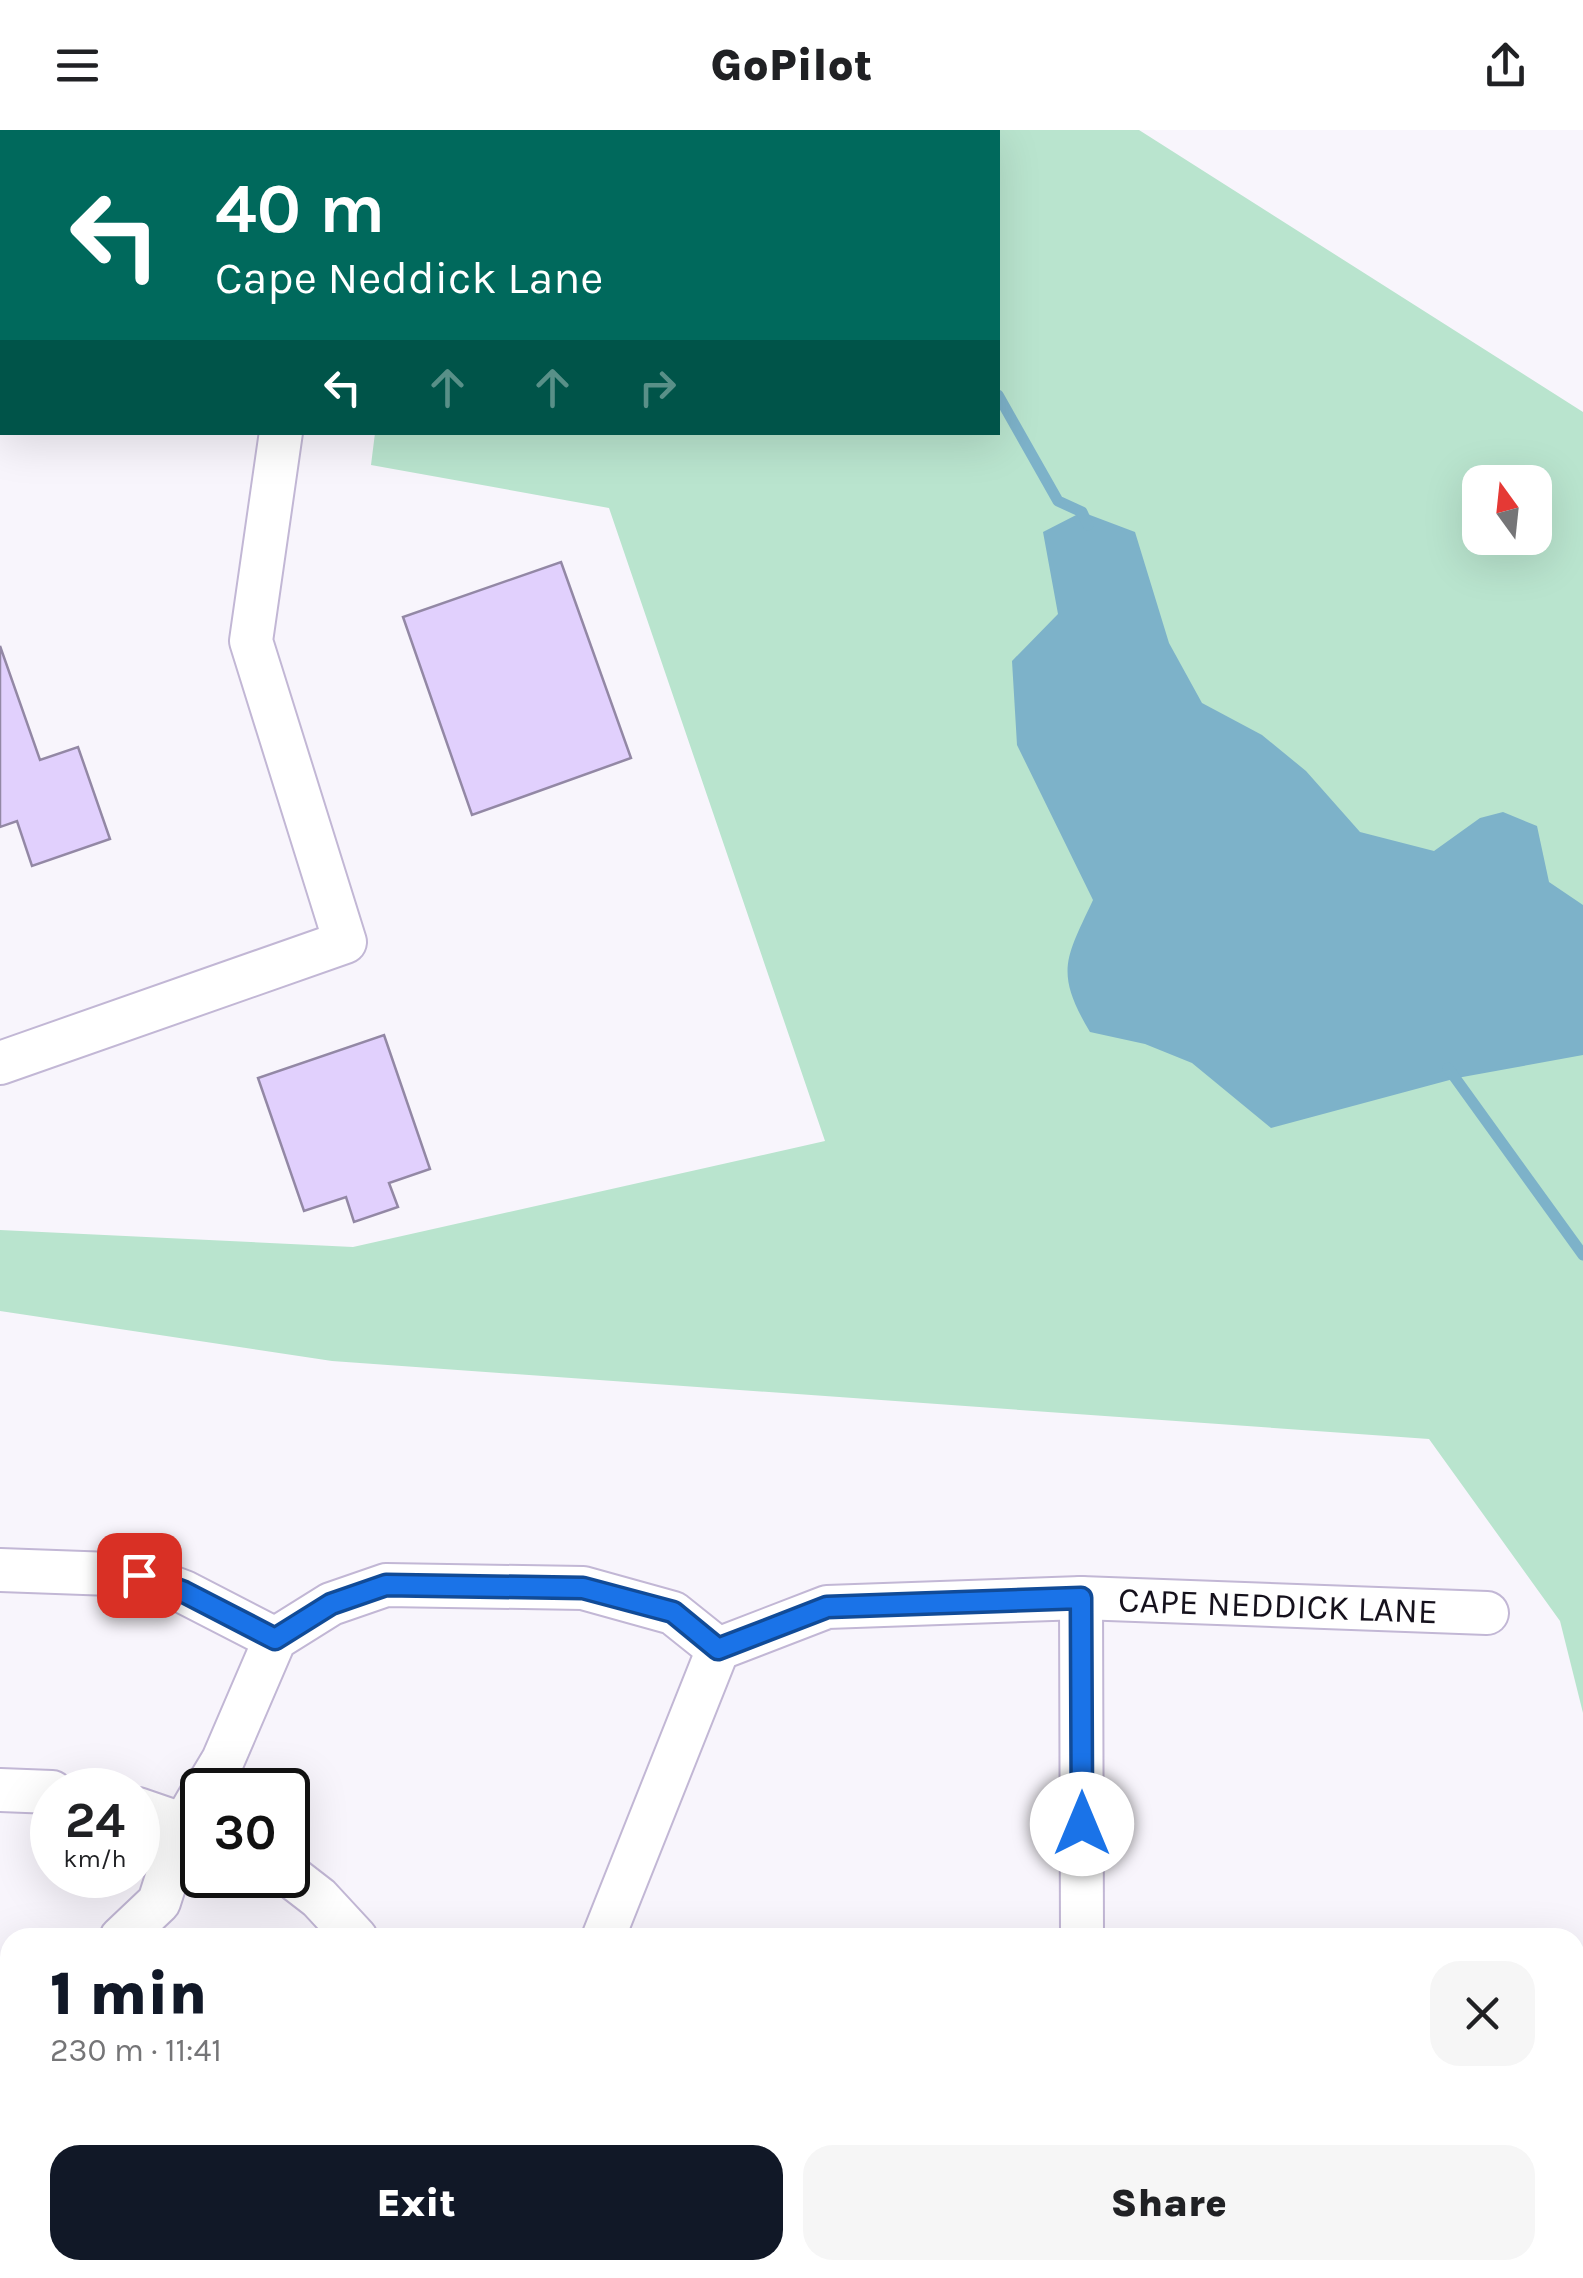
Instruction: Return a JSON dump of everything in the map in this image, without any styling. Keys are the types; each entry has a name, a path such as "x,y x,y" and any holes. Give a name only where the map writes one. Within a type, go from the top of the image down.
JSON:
{"street":[{"path":"0,1063 345,942 251,641 282,435"},
{"path":"0,1570 139,1575 184,1592 275,1639"},
{"path":"219,1768 275,1639 331,1604 386,1585 583,1588 673,1612 718,1649 608,1928"},
{"path":"1081,1598 1082,1928"},
{"name":"CAPE NEDDICK LANE","path":"718,1649 827,1607 1081,1598 1487,1614"},
{"path":"0,1790 30,1791"},
{"path":"132,1928 159,1902 180,1852"},
{"path":"310,1891 347,1928"}],"green space":[{"path":"1000,130 1139,130 1583,412 1583,1713 1560,1621 1429,1439 332,1361 0,1311 0,1230 353,1247 825,1141 609,508 371,465 375,435 1000,435"}],"water":[{"path":"1082,512 1135,532 1169,643 1202,703 1262,735 1306,771 1360,832 1434,851 1480,818 1503,812 1537,826 1549,882 1583,905 1583,1055 1457,1078 1271,1128 1192,1063 1145,1044 1090,1032 1071,994 1068,965 1093,900 1017,745 1012,661 1058,614 1043,532"}],"building":[{"path":"561,562 631,758 472,815 403,617"},
{"path":"0,646 40,760 78,747 110,839 32,866 17,821 0,827"},
{"path":"384,1035 430,1169 389,1183 398,1207 354,1222 346,1197 304,1211 258,1078"}],"waterway":[{"path":"1000,399 1058,501 1082,512 1088,525"},
{"path":"1448,1068 1583,1255"}],"route":[{"path":"139,1575 184,1592 275,1639 331,1604 386,1585 583,1588 673,1612 718,1649 827,1607 1081,1598 1082,1824"}]}
